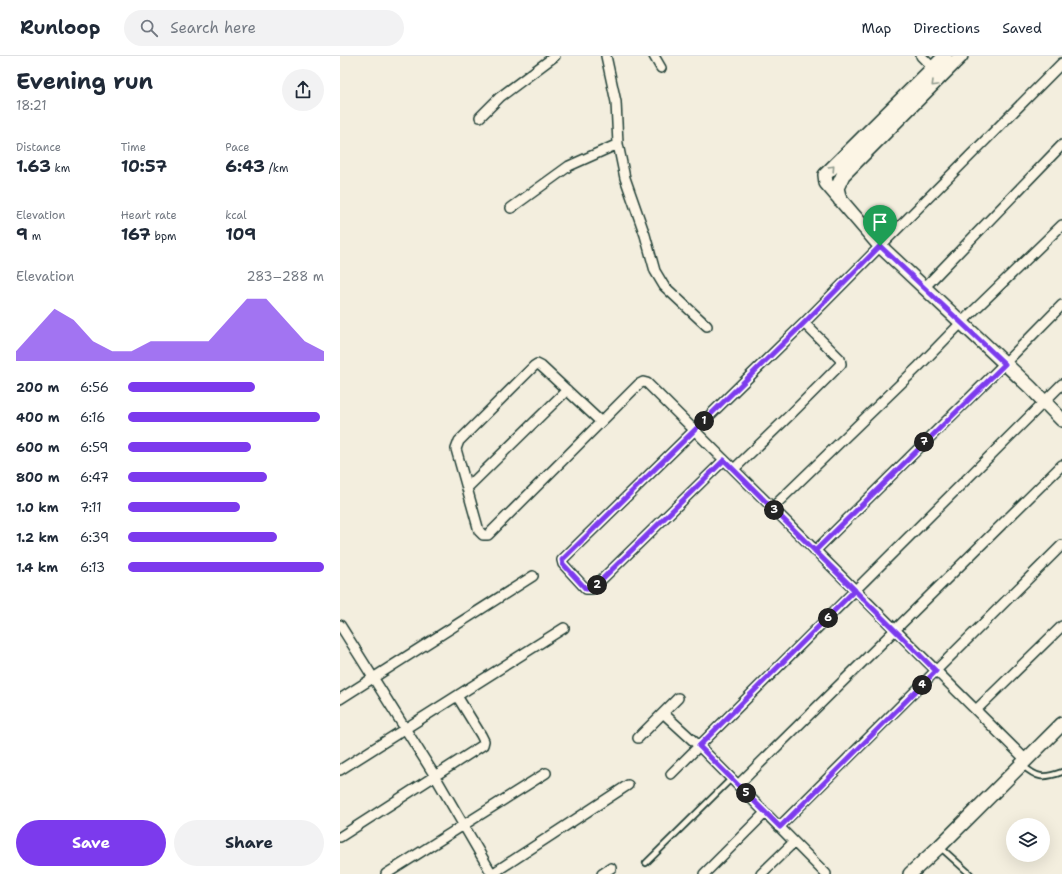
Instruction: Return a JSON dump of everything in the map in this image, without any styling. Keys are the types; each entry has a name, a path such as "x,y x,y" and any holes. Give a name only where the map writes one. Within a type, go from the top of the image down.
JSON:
{"street":[{"path":"480,117 500,97 555,56"},
{"path":"606,56 616,102 618,144 625,178 645,235 654,270 664,286 707,326"},
{"path":"654,56 661,68"},
{"path":"921,56 942,63"},
{"path":"961,56 942,63 843,175 837,188 840,200 880,246 962,322 1062,420"},
{"path":"724,460 595,587 589,590 586,589 563,564 562,560 804,323 1062,63"},
{"path":"511,208 570,166 618,144"},
{"path":"924,288 1062,146"},
{"path":"772,508 914,372 962,322 1062,225"},
{"path":"815,551 1005,364 1062,305"},
{"path":"734,469 841,364 840,359 804,323"},
{"path":"601,422 541,366 537,364 534,366 459,441 456,449 479,531 483,535 488,535 601,422 639,384 644,382 648,383 976,710 1024,762"},
{"path":"671,774 1062,384"},
{"path":"467,488 567,390"},
{"path":"734,782 895,630 1062,465"},
{"path":"780,827 1062,545"},
{"path":"340,699 533,576"},
{"path":"340,625 406,728 492,874 628,785"},
{"path":"976,710 1062,626"},
{"path":"340,770 564,628"},
{"path":"340,837 483,745 484,741 456,696"},
{"path":"638,738 678,698"},
{"path":"663,713 699,746 826,874"},
{"path":"910,874 1062,724"},
{"path":"386,874 546,773"},
{"path":"704,874 765,813"},
{"path":"761,874 794,842"},
{"path":"602,874 611,868"}],"lane":[{"path":"1024,762 1032,773 1038,776 1048,776 1062,772"},
{"path":"646,863 734,782"},
{"path":"940,846 970,874"}],"route":[{"path":"880,246 804,323 562,560 563,564 586,589 592,589 724,460 734,469 772,508 815,551 895,630 936,671 780,827 699,746 855,590 815,551 1005,364 880,246"}]}
